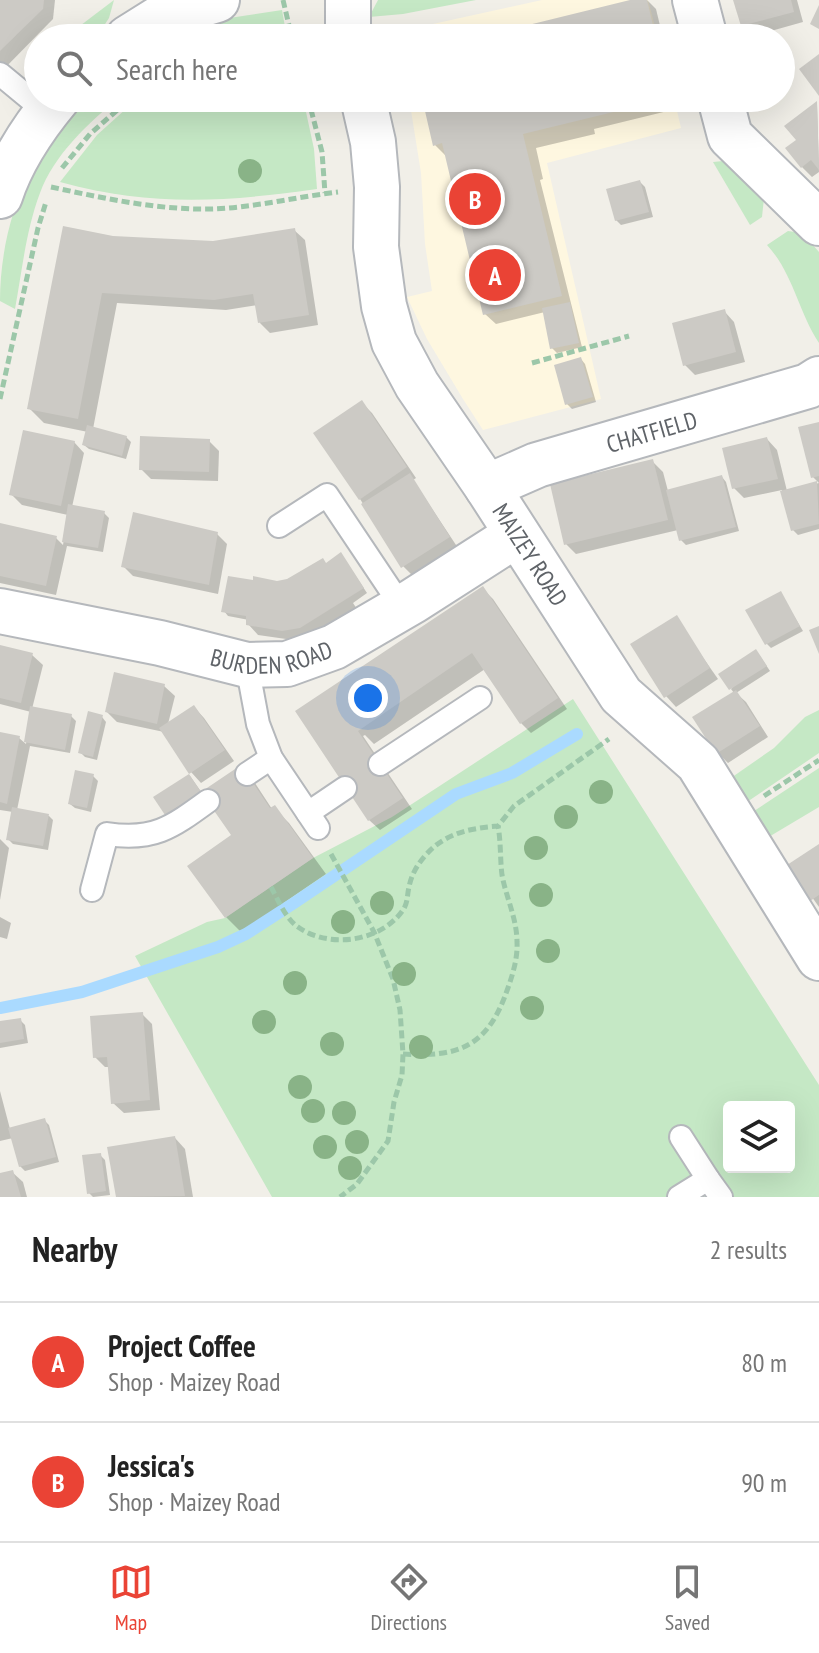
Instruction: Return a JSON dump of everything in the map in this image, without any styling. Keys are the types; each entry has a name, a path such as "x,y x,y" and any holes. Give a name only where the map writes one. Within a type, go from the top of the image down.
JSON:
{"street":[{"path":"148,18 217,0"},
{"path":"348,0 348,24"},
{"path":"695,0 701,24"},
{"path":"0,196 17,155 47,112"},
{"name":"MAIZEY ROAD","path":"366,112 373,142 377,187 376,247 384,306 394,342 417,385 487,487 621,695 698,763 819,958"},
{"path":"724,112 730,136 819,223"},
{"name":"CHATFIELD","path":"487,487 537,465 808,386 819,379"},
{"name":"BURDEN ROAD","path":"0,611 160,643 247,665 287,664 334,647 516,535"}],"lane":[{"path":"0,74 24,88"},
{"path":"279,526 327,495 402,607"},
{"path":"247,665 258,724 271,758 313,820 345,788"},
{"path":"380,764 480,698"},
{"path":"247,774 271,758"},
{"path":"92,890 107,834 128,838 151,836 208,801"},
{"path":"679,1197 715,1188 681,1137"}],"path":[{"path":"283,0 289,24"},
{"path":"0,399 35,240 51,187 61,169 90,134 115,112"},
{"path":"312,112 322,152 325,193"},
{"path":"51,187 100,198 172,208 213,209 377,187"},
{"path":"532,363 629,336"},
{"path":"271,887 296,926 325,939 351,941 374,932 399,917 407,906 412,875 435,846 467,829 498,826 514,806 592,753 641,714"},
{"path":"733,817 819,760"},
{"path":"403,1054 430,1055 467,1047 490,1028 498,1015 514,969 517,942 501,866 498,826"},
{"path":"331,855 374,932 393,979 400,1010 403,1054 402,1075 388,1141 357,1184 340,1197"}],"shaded area":[{"path":"542,0 648,0 654,24 433,24"},
{"path":"411,112 677,112 681,128 547,163 601,399 483,430 427,339 407,297 432,291 425,244 421,173"}],"green space":[{"path":"114,0 105,24 82,24"},
{"path":"378,0 476,0 369,17"},
{"path":"282,10 284,24 205,24"},
{"path":"72,112 103,112 73,141 46,179 31,221 15,309 0,301 5,245 12,217 34,164"},
{"path":"122,112 306,112 314,149 317,189 188,200 126,195 60,182 97,135"},
{"path":"713,162 729,162 764,198 762,217 750,225"},
{"path":"788,231 802,233 819,252 819,343 783,268 767,245"},
{"path":"573,699 819,1085 819,1197 272,1197 135,956 207,922 225,918 313,858 392,817"},
{"path":"819,710 819,753 744,804 728,780 774,748 805,717"},
{"path":"819,768 819,807 767,838 751,813"}],"building":[{"path":"0,0 44,0 43,9 24,24 0,51"},
{"path":"630,0 647,0 653,24 533,24"},
{"path":"733,0 791,0 794,12 740,24"},
{"path":"819,5 819,29 810,24"},
{"path":"819,54 819,96 799,69"},
{"path":"817,101 819,170 811,160 801,168 785,148 796,140 784,126"},
{"path":"425,112 614,112 523,134 562,296 483,315 442,143 433,146"},
{"path":"640,180 649,212 615,221 606,189"},
{"path":"63,226 113,236 213,241 295,228 309,315 258,323 253,294 214,300 102,293 78,419 27,409"},
{"path":"570,302 579,343 550,349 542,308"},
{"path":"725,309 736,352 683,366 672,323"},
{"path":"581,357 593,397 565,405 554,365"},
{"path":"362,400 407,467 359,500 313,433"},
{"path":"819,422 819,476 811,478 798,427"},
{"path":"87,425 127,436 122,456 82,445"},
{"path":"23,430 75,441 61,506 9,495"},
{"path":"140,436 210,439 209,472 139,470"},
{"path":"767,437 778,479 732,489 722,448"},
{"path":"653,459 668,520 564,545 550,484"},
{"path":"410,473 450,537 401,568 361,504"},
{"path":"722,475 736,527 679,541 666,490"},
{"path":"817,481 819,524 791,531 780,491"},
{"path":"68,504 105,511 98,548 62,542"},
{"path":"133,512 218,532 209,585 121,567"},
{"path":"0,523 57,536 46,586 0,576"},
{"path":"341,552 364,588 300,628 282,631 246,625 246,616 221,612 228,576 253,580 253,576 277,581 287,579 323,558 326,563"},
{"path":"483,586 558,698 520,724 472,653 358,731 403,798 368,821 295,711"},
{"path":"781,591 800,626 765,645 745,610"},
{"path":"677,615 710,668 664,698 630,644"},
{"path":"819,626 819,654 809,630"},
{"path":"0,645 33,653 21,703 0,698"},
{"path":"756,649 767,666 729,690 718,674"},
{"path":"114,672 165,684 157,724 105,712"},
{"path":"736,690 760,726 716,754 692,717"},
{"path":"194,705 225,750 189,774 159,728"},
{"path":"30,706 72,714 65,750 24,742"},
{"path":"88,711 103,715 93,757 78,753"},
{"path":"0,732 20,736 7,804 0,802"},
{"path":"241,765 270,808 275,805 313,858 225,918 187,866 231,835 201,792"},
{"path":"75,770 94,774 87,808 68,804"},
{"path":"189,774 201,792 165,815 153,797"},
{"path":"12,807 49,814 43,846 6,840"},
{"path":"819,844 819,895 810,901 787,865"},
{"path":"143,1012 150,1100 111,1104 107,1057 93,1058 90,1016"},
{"path":"21,1018 24,1039 0,1043 0,1021"},
{"path":"45,1118 56,1157 19,1167 8,1128"},
{"path":"175,1136 185,1196 116,1197 107,1147"},
{"path":"101,1153 106,1191 87,1194 82,1155"},
{"path":"13,1170 21,1197 0,1197 0,1173"}],"waterway":[{"path":"0,1008 82,992 218,947 246,934 456,794 512,773 577,734"}],"place":[{"name":"Jessica's","path":"475,199"},
{"name":"Project Coffee","path":"495,275"}]}
